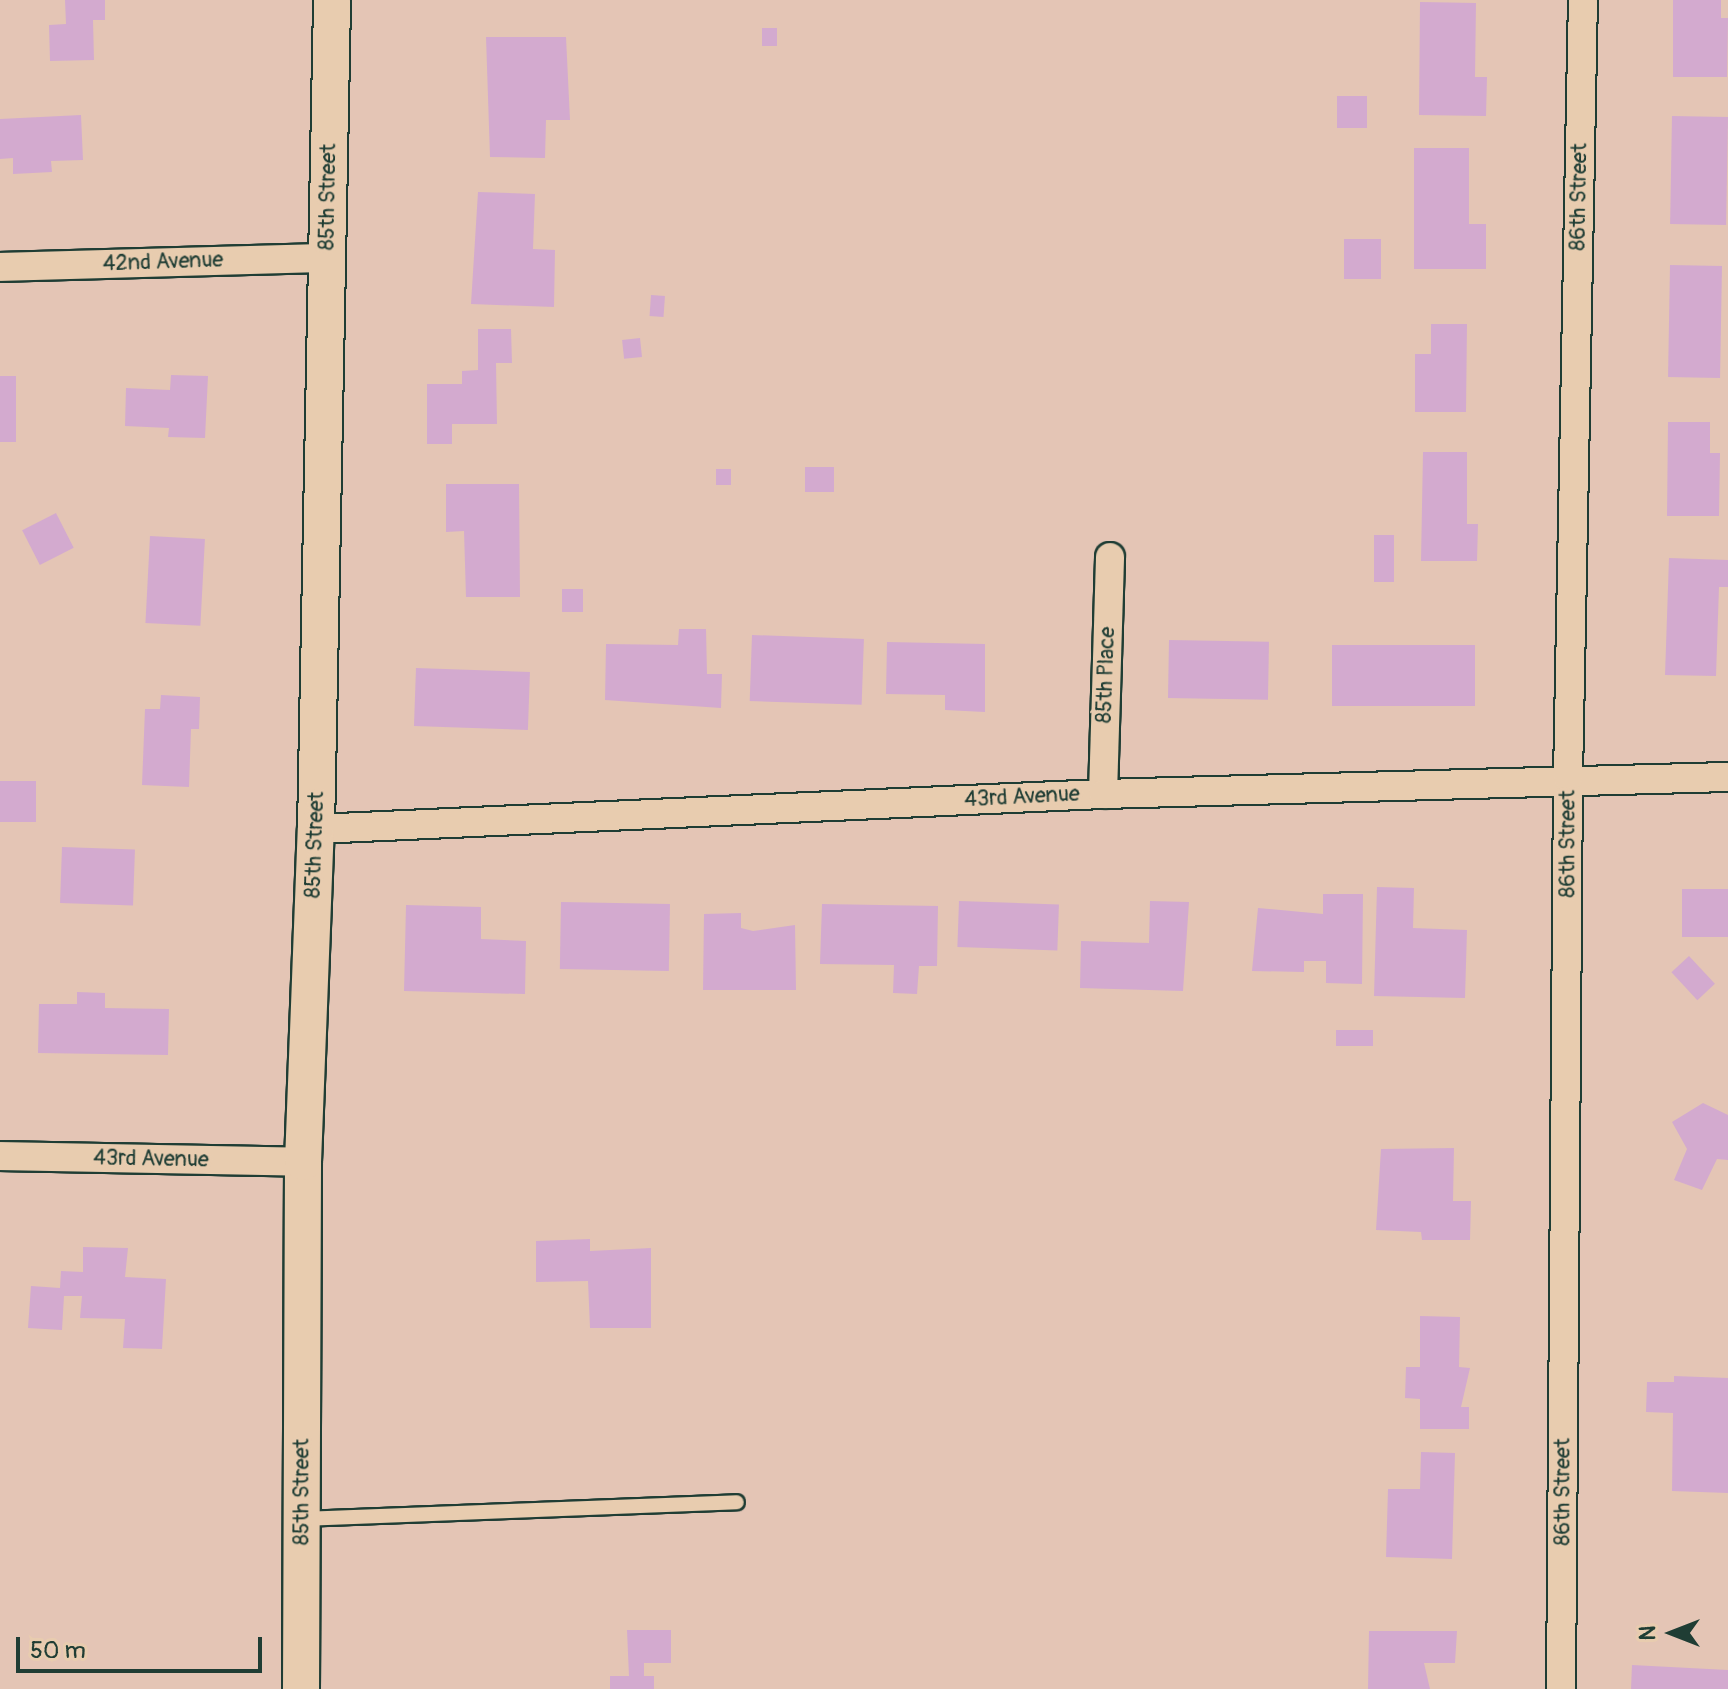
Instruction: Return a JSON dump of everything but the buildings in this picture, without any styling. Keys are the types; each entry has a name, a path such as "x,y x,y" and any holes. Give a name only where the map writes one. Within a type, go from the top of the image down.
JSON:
{"street":[{"name":"85th Street","path":"301,1689 303,1162 316,829 332,0"},
{"name":"86th Street","path":"1561,1689 1568,778 1583,0"},
{"name":"42nd Avenue","path":"0,267 326,258"},
{"name":"85th Place","path":"1103,794 1110,557"},
{"name":"43rd Avenue","path":"316,829 1103,794 1568,778 1728,777"},
{"name":"43rd Avenue","path":"0,1156 303,1162"}],"lane":[{"path":"302,1519 737,1502"}]}
